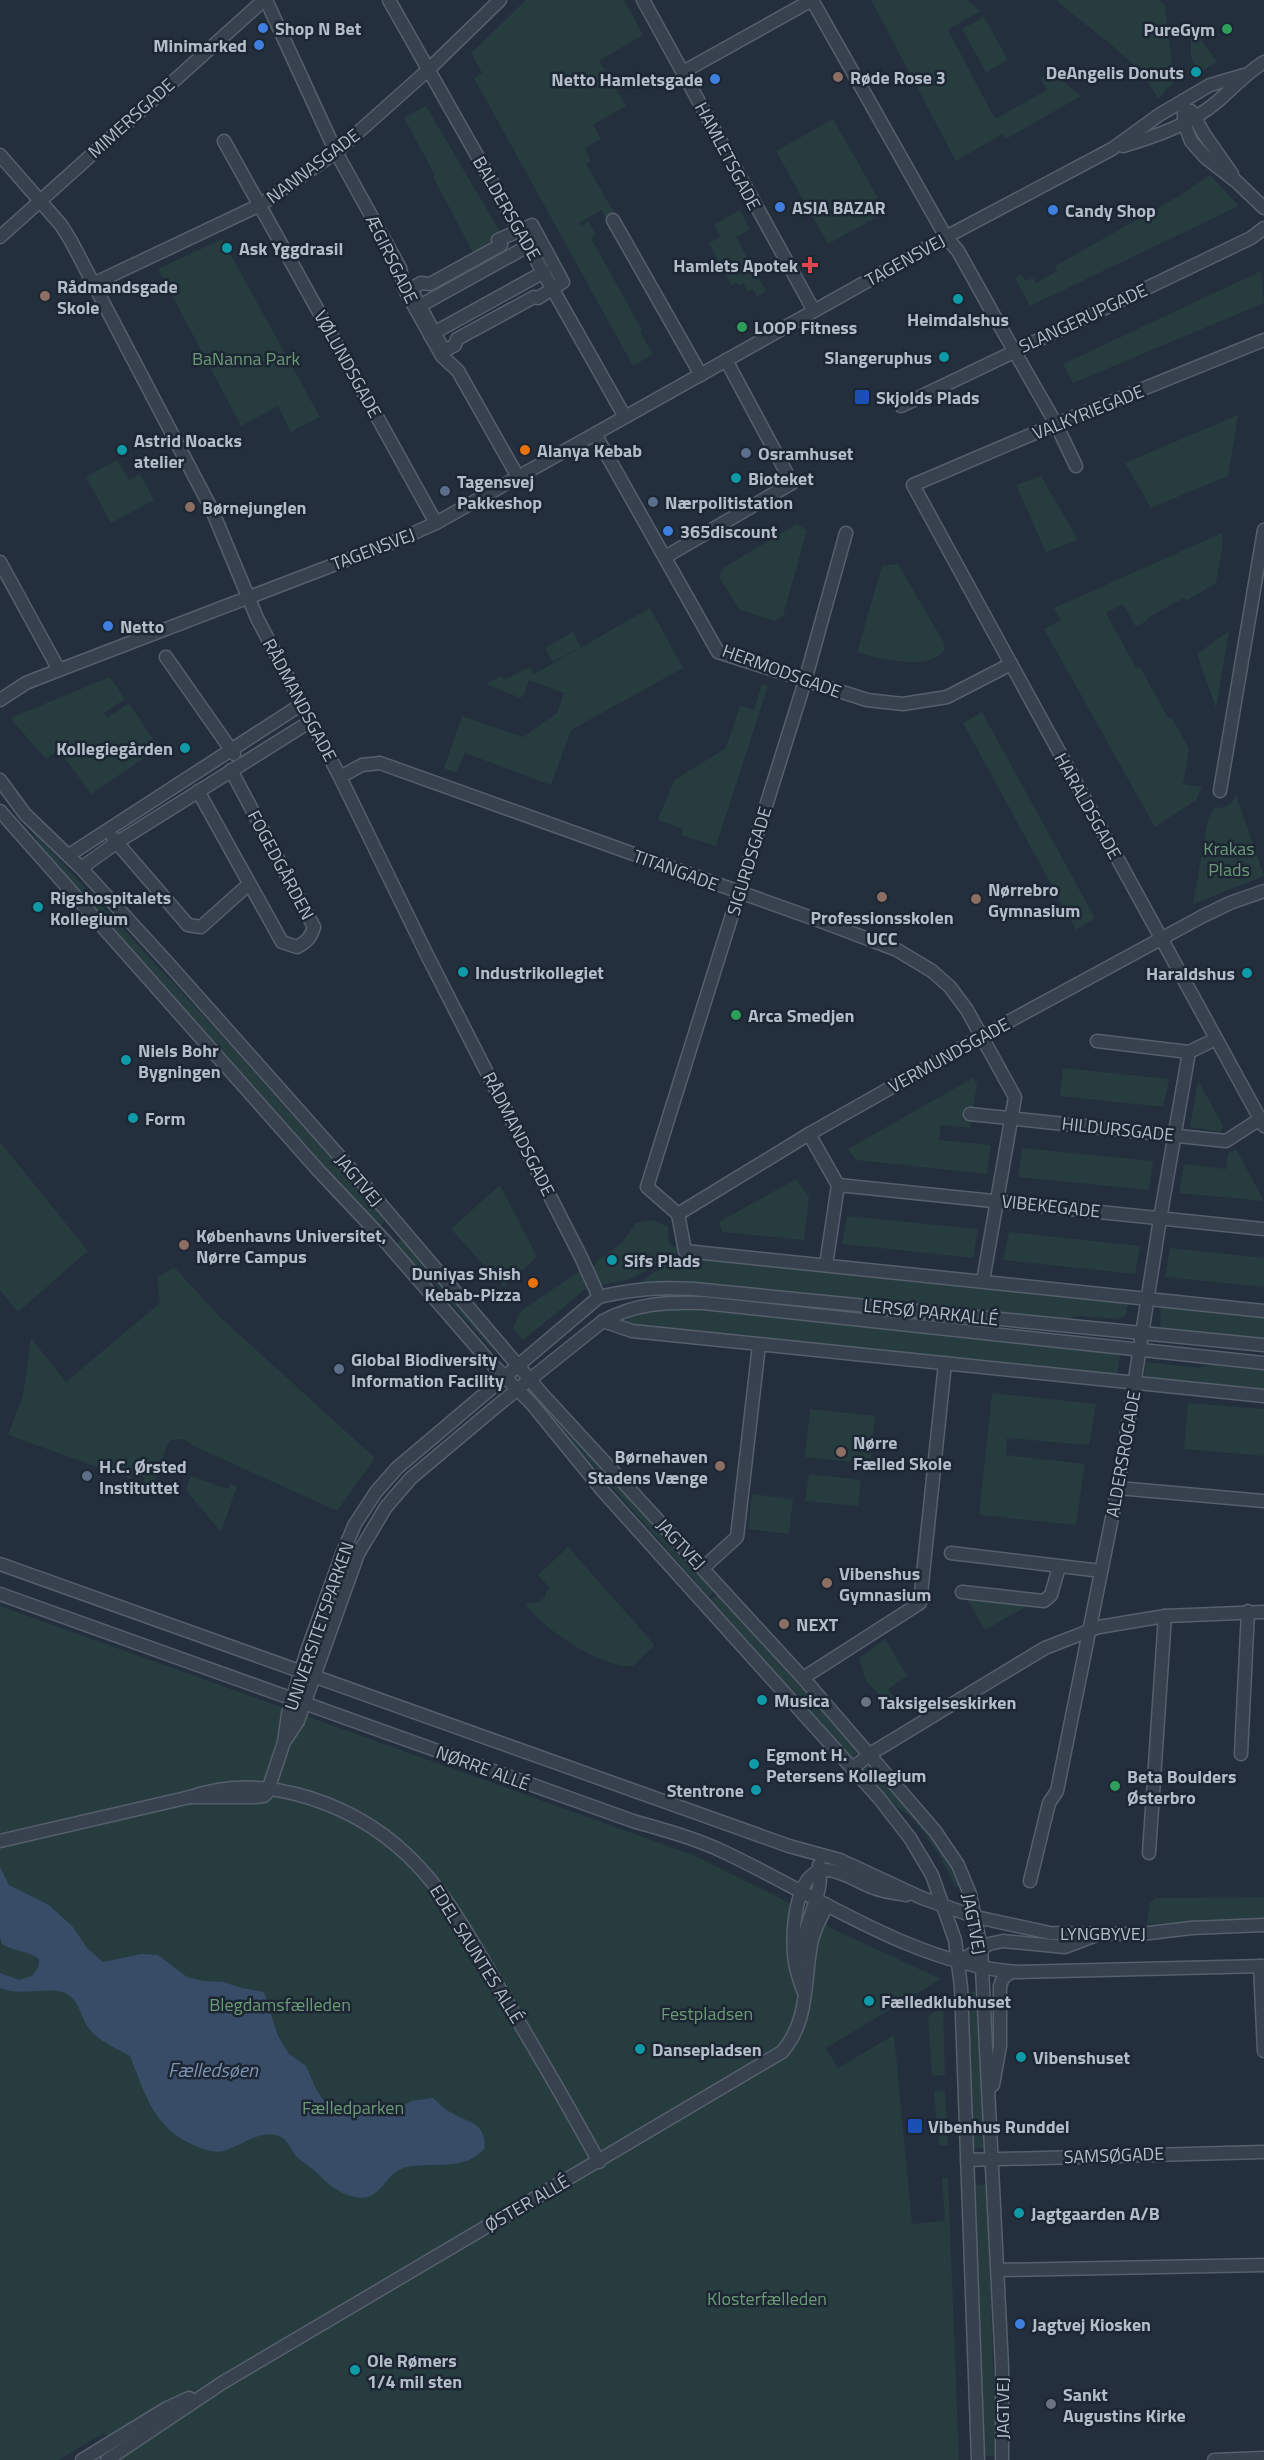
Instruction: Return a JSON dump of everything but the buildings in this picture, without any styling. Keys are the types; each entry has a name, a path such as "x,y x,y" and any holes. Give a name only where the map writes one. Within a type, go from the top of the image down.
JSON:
{"street":[{"name":"ÆGIRSGADE","path":"265,0 336,152 400,268 404,288 432,334"},
{"name":"MIMERSGADE","path":"0,237 265,0"},
{"name":"BALDERSGADE","path":"389,0 625,417"},
{"name":"NANNASGADE","path":"93,284 260,205 336,152 428,70 500,0"},
{"name":"HAMLETSGADE","path":"643,0 814,311"},
{"path":"683,72 812,0 946,237 958,251 1015,350 1056,424 1076,466"},
{"name":"TAGENSVEJ","path":"1112,149 1165,133 1218,100 1244,75 1264,62"},
{"name":"TAGENSVEJ","path":"0,688 26,683 396,541 436,523 946,237 1112,149 1210,85 1244,75"},
{"path":"1184,100 1189,119 1204,134 1237,182 1264,208"},
{"name":"VØLUNDSGADE","path":"224,141 436,523"},
{"name":"RÅDMANDSGADE","path":"0,155 61,225 212,510 257,618 340,777 599,1297"},
{"path":"613,220 701,375"},
{"path":"432,334 444,351 455,345 458,339 534,297 538,298 563,282 532,225 518,229 498,240 501,245 430,284 421,283 411,289 417,307 528,246"},
{"name":"SLANGERUPGADE","path":"901,406 1251,238 1264,228"},
{"path":"432,334 544,272"},
{"path":"432,334 442,356 458,371 518,477"},
{"name":"VALKYRIEGADE","path":"913,485 1264,340"},
{"path":"665,557 792,483 726,360"},
{"name":"HERMODSGADE","path":"595,434 718,652 867,700 903,704 947,697 1011,664"},
{"name":"HARALDSGADE","path":"913,485 1262,1122"},
{"path":"1220,791 1264,530"},
{"name":"SIGURDSGADE","path":"678,1214 647,1187 805,681 846,533"},
{"path":"0,562 59,670"},
{"path":"166,657 231,750 235,766"},
{"name":"TAGENSVEJ","path":"0,700 26,683"},
{"path":"69,855 302,704"},
{"path":"81,868 235,766 311,721"},
{"name":"TITANGADE","path":"340,777 362,765 380,763 740,892 897,950 917,961 950,987 967,1010 1015,1097 983,1281"},
{"name":"FOGEDGÅRDEN","path":"198,791 282,942 297,946 304,943 311,936 314,927 235,766"},
{"name":"JAGTVEJ","path":"0,780 25,814 81,868 340,1158 530,1379 803,1678 935,1831 958,1865 970,1894 981,1948 1002,2367 1002,2460"},
{"name":"JAGTVEJ","path":"0,811 318,1170 518,1389 602,1490 853,1768 910,1838 932,1875 945,1906 955,1940 958,1962 978,2460"},
{"name":"FOGEDGÅRDEN","path":"107,829 116,843 193,928 201,927 249,884"},
{"name":"VERMUNDSGADE","path":"678,1214 809,1134 982,1036 1230,903 1264,891"},
{"path":"1097,1041 1189,1052 1216,1039"},
{"name":"ALDERSROGADE","path":"1030,1881 1049,1803 1057,1791 1118,1488 1160,1218 1189,1052"},
{"name":"HILDURSGADE","path":"970,1114 1226,1141 1262,1122"},
{"path":"809,1134 838,1185 826,1265"},
{"name":"VIBEKEGADE","path":"838,1185 1264,1229"},
{"name":"LERSØ PARKALLÉ","path":"678,1214 685,1251 1264,1311"},
{"name":"LERSØ PARKALLÉ","path":"519,1365 599,1297 628,1290 656,1287 694,1288 1264,1345"},
{"name":"LERSØ PARKALLÉ","path":"530,1379 603,1321 635,1307 662,1302 703,1303 1264,1363"},
{"path":"603,1321 632,1331 1264,1396"},
{"path":"703,1568 737,1537 759,1345"},
{"path":"803,1678 920,1603 945,1363"},
{"name":"UNIVERSITETSPARKEN","path":"270,1788 298,1701 301,1671 342,1554 356,1524 376,1492 397,1468 519,1365"},
{"name":"UNIVERSITETSPARKEN","path":"298,1701 314,1676 358,1554 386,1507 411,1478 530,1379"},
{"path":"1118,1488 1264,1501"},
{"path":"951,1553 1101,1571"},
{"name":"NØRRE ALLÉ","path":"0,1564 789,1846 856,1866 922,1898 945,1906"},
{"path":"963,1593 1044,1601 1051,1595 1059,1567"},
{"name":"NØRRE ALLÉ","path":"0,1594 633,1821 707,1845 879,1930 958,1962"},
{"path":"1241,1754 1248,1611"},
{"path":"853,1768 870,1754 1045,1648 1088,1631 1165,1616 1264,1612"},
{"path":"1149,1853 1165,1616"},
{"name":"EDEL SAUNTES ALLÉ","path":"0,1841 190,1797 214,1789 246,1786 295,1793 348,1812 382,1832 415,1861 454,1911 599,2162"},
{"path":"807,1976 803,1939 815,1899 820,1871 814,1853"},
{"path":"805,2000 795,1963 793,1944 796,1911 810,1877 820,1871 832,1871 884,1891 922,1898"},
{"path":"807,1976 811,1942 827,1905"},
{"name":"LYNGBYVEJ","path":"945,1906 976,1917 1050,1933 1141,1934 1191,1928 1264,1925"},
{"path":"958,1962 981,1948 1003,1941 1065,1947 1098,1935"},
{"name":"LYNGBYVEJ","path":"958,1962 1011,1972 1262,1966"},
{"path":"1262,1966 1260,1979 1264,2051"},
{"path":"990,2104 1000,2046 999,1986 1003,1978 1011,1972"},
{"name":"ØSTER ALLÉ","path":"107,2460 222,2383 782,2052 797,2030 805,2000 807,1976"},
{"name":"SAMSØGADE","path":"967,2160 1263,2150"},
{"path":"998,2270 1264,2265"},
{"name":"ØSTER ALLÉ","path":"82,2460 168,2408 222,2383"},
{"path":"1214,2460 1256,2459"}],"green space":[{"path":"526,0 624,0 643,35 599,61 626,106 593,125 601,139 585,148 591,161 586,164 698,358 687,365 601,210 579,223 581,226 588,221 596,235 591,238 653,354 633,366 474,78 482,73 471,53"},
{"path":"871,0 967,0 980,11 948,30 995,119 1047,90 1041,78 1051,71 1081,96 1006,139 1003,134 956,161"},
{"path":"1056,0 1159,0 1165,5 1174,84 1165,89 1158,99 1150,85 1126,58"},
{"path":"984,17 1008,60 986,72 962,29"},
{"path":"1191,36 1199,36 1217,62 1198,73 1191,57"},
{"path":"426,106 503,237 476,258 404,118"},
{"path":"833,119 886,212 828,244 776,151"},
{"path":"1210,175 1239,206 1030,306 1015,278 1022,275 1025,281 1033,278 1036,283 1057,271 1055,266 1179,196"},
{"path":"740,210 750,229 736,237 766,291 757,296 753,289 748,292 743,283 739,285 737,282 731,285 709,243 721,237 714,225"},
{"name":"BaNanna Park","path":"222,239 320,417 291,432 278,406 241,426 158,269"},
{"path":"1261,271 1264,303 1073,383 1063,364"},
{"path":"1238,415 1228,476 1151,508 1125,463"},
{"path":"117,460 129,480 140,474 154,500 111,523 86,477"},
{"path":"1041,476 1078,540 1046,552 1016,485"},
{"path":"797,524 807,530 783,616 774,621 740,610 719,577 723,568"},
{"path":"1222,533 1222,549 1216,583 1186,601 1184,598 1147,618 1148,620 1136,627 1123,604 1106,613 1136,668 1140,667 1168,718 1171,717 1189,748 1183,784 1202,787 1196,800 1155,827 1044,629 1061,620 1054,608"},
{"path":"898,564 944,643 945,649 938,656 928,660 903,662 857,652 882,566"},
{"path":"650,608 683,668 571,730 551,785 465,753 456,773 444,768 462,716 523,737 557,713 564,693 529,680 524,695 520,698 486,684 501,676 504,680 530,667 534,674"},
{"path":"1229,631 1216,708 1197,654"},
{"path":"573,632 581,647 553,662 545,648"},
{"path":"110,677 125,699 104,713 107,718 129,703 159,748 91,794 59,750 46,759 10,718"},
{"path":"762,684 768,686 716,846 681,835 683,829 658,820 674,780 726,748 740,706 754,710"},
{"path":"982,712 1095,918 1076,930 963,723"},
{"name":"Krakas Plads","path":"1236,795 1264,876 1193,904 1208,819 1215,808 1228,805"},
{"path":"28,826 224,1038 386,1220 379,1227 47,855"},
{"path":"1063,1068 1169,1079 1163,1107 1060,1096"},
{"path":"973,1078 977,1084 970,1128 941,1125 939,1140 991,1145 987,1174 856,1160 848,1149"},
{"path":"1198,1080 1223,1126 1221,1132 1190,1127"},
{"path":"0,1142 88,1251 18,1312 0,1290"},
{"path":"1022,1148 1153,1161 1149,1190 1018,1177"},
{"path":"1236,1149 1264,1201 1179,1193 1184,1164 1226,1169 1228,1154"},
{"path":"796,1179 809,1197 804,1240 722,1232 719,1222"},
{"path":"500,1185 537,1257 504,1287 451,1229"},
{"path":"847,1216 978,1229 973,1258 842,1244"},
{"path":"653,1220 668,1227 669,1244 681,1251 631,1279 601,1285 592,1269 597,1261 622,1243 636,1223"},
{"path":"1009,1232 1140,1246 1135,1274 1003,1260"},
{"path":"402,1239 495,1348 493,1350 424,1273 394,1246"},
{"path":"1170,1248 1264,1258 1264,1287 1165,1277"},
{"path":"681,1257 1128,1302 1126,1315 1120,1319 1079,1316 1061,1320 680,1283 639,1283 664,1265"},
{"path":"174,1267 220,1317 375,1458 337,1511 183,1439 171,1440 167,1445 153,1487 143,1484 145,1477 133,1473 131,1479 8,1435 23,1395 31,1338 66,1382 160,1303 157,1278"},
{"path":"580,1271 588,1287 523,1340 513,1329 518,1315"},
{"path":"1161,1305 1264,1315 1264,1339 1160,1329"},
{"path":"685,1308 1117,1353 1120,1356 1117,1376 629,1326 626,1322 628,1317 654,1309"},
{"path":"1146,1362 1199,1368 1215,1364 1264,1369 1264,1391 1144,1379"},
{"path":"992,1393 1096,1404 1089,1445 1007,1438 1006,1455 1085,1464 1076,1525 979,1515"},
{"path":"1188,1403 1264,1409 1264,1456 1184,1449"},
{"path":"543,1404 715,1591 709,1597 541,1406"},
{"path":"810,1409 875,1416 870,1464 805,1457"},
{"path":"809,1474 861,1480 858,1506 805,1501"},
{"path":"191,1476 228,1489 230,1484 237,1486 221,1532 186,1490"},
{"path":"752,1494 793,1499 789,1534 748,1529"},
{"path":"568,1547 653,1643 653,1647 633,1666 605,1661 574,1646 545,1625 525,1604 539,1602 546,1596 545,1593 550,1588 538,1575"},
{"path":"718,1594 858,1752 852,1758 711,1600"},
{"path":"966,1598 1031,1604 985,1630"},
{"name":"Fælledparken","path":"0,1606 693,1855 778,1897 837,1931 941,1979 826,2048 838,2068 894,2035 912,2224 945,2221 942,2178 948,2178 959,2460 121,2460 104,2433 58,2460 0,2460"},
{"path":"885,1639 907,1676 888,1689 895,1699 888,1705 865,1679 859,1658"},
{"path":"869,1763 931,1838 961,1888 955,1886 940,1856 919,1826 909,1815 893,1804 863,1770"},
{"path":"1264,1897 1264,1919 1147,1924 1150,1903 1156,1898"},
{"path":"967,1991 978,1992 986,2148 973,2149"},
{"path":"943,2007 945,2075 932,2076 928,2016"},
{"path":"945,2090 948,2145 939,2145 934,2091"},
{"path":"987,2184 996,2456 984,2457 974,2185"}],"water":[{"name":"Fælledsøen","path":"0,1867 9,1885 49,1905 73,1927 87,1948 103,1962 141,1954 158,1955 187,1977 223,1982 264,1992 278,2036 289,2054 306,2066 316,2089 326,2104 346,2114 386,2115 411,2101 433,2098 444,2108 475,2124 482,2133 485,2148 478,2155 461,2163 405,2167 390,2177 374,2194 361,2198 346,2194 326,2182 297,2157 280,2136 263,2135 221,2152 204,2149 183,2140 161,2121 154,2110 130,2056 104,2042 91,2031 70,1996 59,1991 16,1992 0,1988 0,1973 19,1980 32,1976 39,1966 39,1959 2,1944 0,1937"}],"place":[{"name":"Shop N Bet","path":"263,28"},
{"name":"PureGym","path":"1227,29"},
{"name":"Minimarked","path":"259,45"},
{"name":"DeAngelis Donuts","path":"1196,72"},
{"name":"Røde Rose 3","path":"838,77"},
{"name":"Netto Hamletsgade","path":"715,79"},
{"name":"ASIA BAZAR","path":"780,207"},
{"name":"Candy Shop","path":"1053,210"},
{"name":"Ask Yggdrasil","path":"227,248"},
{"name":"Hamlets Apotek","path":"810,265"},
{"name":"Rådmandsgade Skole","path":"45,296"},
{"name":"Heimdalshus","path":"958,299"},
{"name":"LOOP Fitness","path":"742,327"},
{"name":"Slangeruphus","path":"944,357"},
{"name":"Skjolds Plads","path":"862,397"},
{"name":"Astrid Noacks atelier","path":"122,450"},
{"name":"Alanya Kebab","path":"525,450"},
{"name":"Osramhuset","path":"746,453"},
{"name":"Bioteket","path":"736,478"},
{"name":"Tagensvej Pakkeshop","path":"445,491"},
{"name":"Nærpolitistation","path":"653,502"},
{"name":"Børnejunglen","path":"190,507"},
{"name":"365discount","path":"668,531"},
{"name":"Netto","path":"108,626"},
{"name":"Kollegiegården","path":"185,748"},
{"name":"Professionsskolen UCC","path":"882,897"},
{"name":"Nørrebro Gymnasium","path":"976,899"},
{"name":"Rigshospitalets Kollegium","path":"38,907"},
{"name":"Industrikollegiet","path":"463,972"},
{"name":"Haraldshus","path":"1247,973"},
{"name":"Arca Smedjen","path":"736,1015"},
{"name":"Niels Bohr Bygningen","path":"126,1060"},
{"name":"Form","path":"133,1118"},
{"name":"Københavns Universitet, Nørre Campus","path":"184,1245"},
{"name":"Sifs Plads","path":"612,1260"},
{"name":"Duniyas Shish Kebab-Pizza","path":"533,1283"},
{"name":"Global Biodiversity Information Facility","path":"339,1369"},
{"name":"Nørre Fælled Skole","path":"841,1452"},
{"name":"Børnehaven Stadens Vænge","path":"720,1466"},
{"name":"H.C. Ørsted Instituttet","path":"87,1476"},
{"name":"Vibenshus Gymnasium","path":"827,1583"},
{"name":"NEXT","path":"784,1624"},
{"name":"Musica","path":"762,1700"},
{"name":"Taksigelseskirken","path":"866,1702"},
{"name":"Egmont H. Petersens Kollegium","path":"754,1764"},
{"name":"Beta Boulders Østerbro","path":"1115,1786"},
{"name":"Stentrone","path":"756,1790"},
{"name":"Fælledklubhuset","path":"869,2001"},
{"name":"Dansepladsen","path":"640,2049"},
{"name":"Vibenshuset","path":"1021,2057"},
{"name":"Vibenhus Runddel","path":"915,2126"},
{"name":"Jagtgaarden A/B","path":"1019,2213"},
{"name":"Jagtvej Kiosken","path":"1020,2324"},
{"name":"Ole Rømers 1/4 mil sten","path":"355,2370"},
{"name":"Sankt Augustins Kirke","path":"1051,2404"}],"park label":[{"name":"Blegdamsfælleden","path":"280,2004"},
{"name":"Festpladsen","path":"707,2013"},
{"name":"Klosterfælleden","path":"767,2298"}]}
